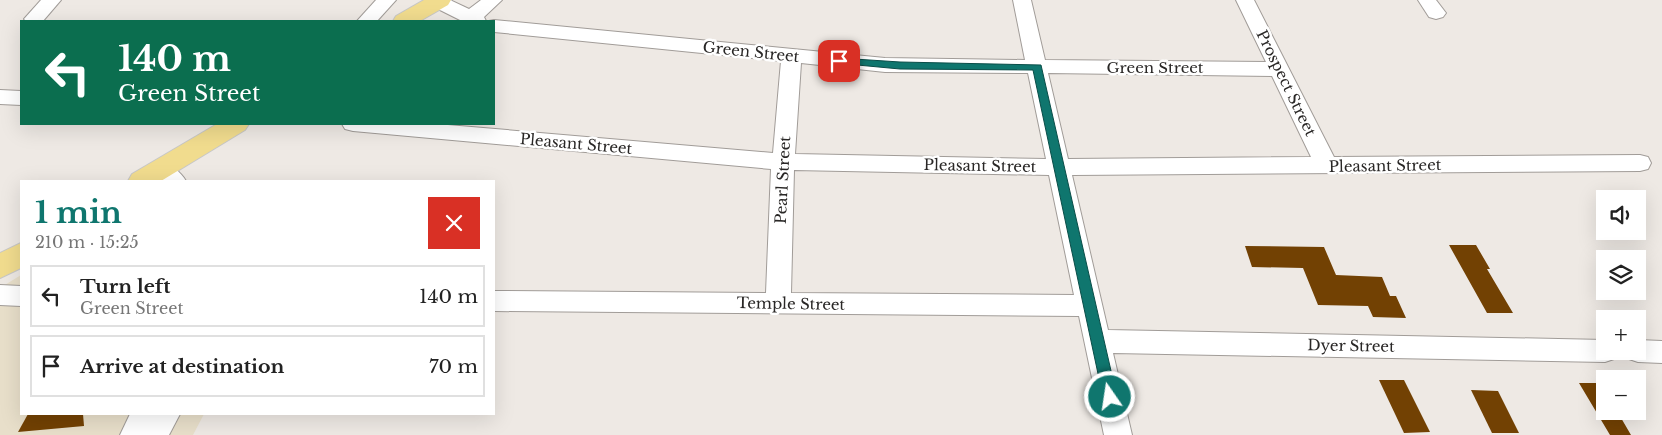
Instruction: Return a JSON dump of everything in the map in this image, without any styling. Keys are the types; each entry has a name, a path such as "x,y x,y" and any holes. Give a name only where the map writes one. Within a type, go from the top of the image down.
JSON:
{"main road":[{"path":"406,20 438,1"},
{"path":"165,179 235,125"},
{"path":"0,267 20,255"}],"street":[{"path":"34,20 52,0"},
{"path":"367,20 387,0"},
{"path":"438,1 474,20 494,0"},
{"path":"1022,0 1118,435"},
{"name":"Prospect Street","path":"1245,0 1327,166"},
{"name":"Green Street","path":"495,26 885,65 1279,69"},
{"name":"Pearl Street","path":"778,304 783,162 791,56"},
{"path":"0,97 20,98"},
{"name":"Pleasant Street","path":"364,125 783,162 1058,167 1640,163"},
{"path":"0,295 20,296"},
{"name":"Temple Street","path":"495,301 1089,306"},
{"name":"Dyer Street","path":"1097,341 1596,350"},
{"path":"1646,351 1662,352"},
{"path":"120,435 130,415"},
{"path":"134,435 144,415"},
{"path":"154,435 165,415"}],"shaded area":[{"path":"20,276 20,415 203,415 193,435 0,435 0,288"}],"building":[{"path":"1449,245 1476,245 1490,269 1487,269 1513,313 1487,313"},
{"path":"1245,246 1324,247 1336,275 1382,277 1390,296 1396,296 1406,318 1373,317 1368,306 1318,305 1303,268 1252,267"},
{"path":"1379,380 1404,380 1430,432 1404,433"},
{"path":"1579,383 1596,383 1596,412"},
{"path":"1471,390 1498,391 1519,433 1492,433"},
{"path":"27,415 83,415 84,426 18,432"},
{"path":"1601,420 1622,420 1631,435 1610,435"}],"route":[{"path":"839,61 900,66 1037,67 1110,397"}]}
